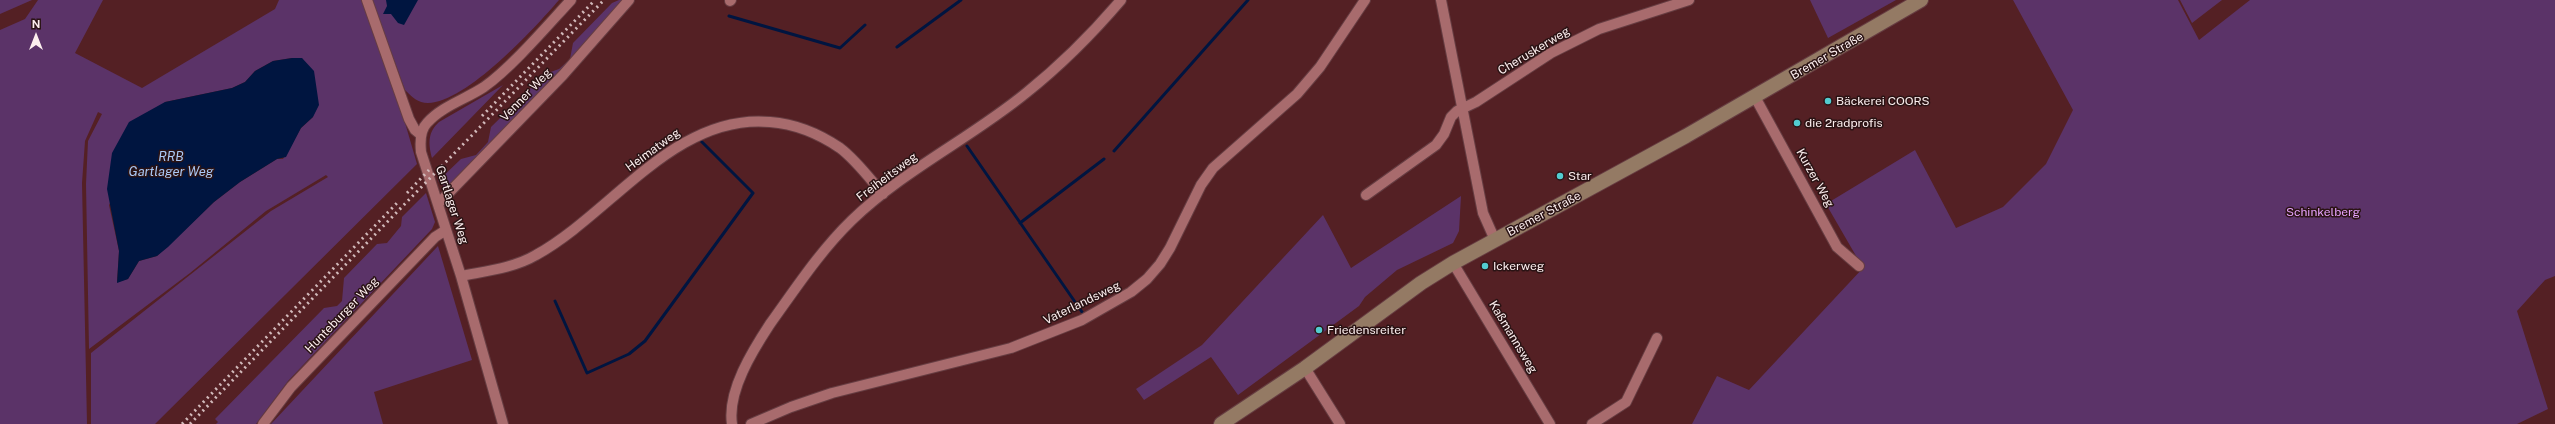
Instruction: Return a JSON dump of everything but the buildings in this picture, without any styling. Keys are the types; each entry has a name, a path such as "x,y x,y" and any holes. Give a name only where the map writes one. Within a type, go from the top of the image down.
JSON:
{"main road":[{"name":"Bremer Straße","path":"1221,424 1305,368 1421,283 1495,240 1755,97 1922,0"}],"street":[{"path":"367,0 409,119 415,130 422,135 426,124 435,115 485,86 499,74 571,0"},
{"name":"Venner Weg","path":"438,204 563,75 629,0"},
{"name":"Freiheitsweg","path":"732,424 732,412 739,382 753,350 832,241 884,194 1025,94 1082,44 1121,0"},
{"name":"Vaterlandsweg","path":"751,424 791,407 832,393 1011,348 1082,320 1131,292 1147,279 1160,264 1170,248 1201,185 1214,168 1297,94 1320,67 1365,0"},
{"path":"1441,0 1484,213 1495,240"},
{"name":"Cheruskerweg","path":"1366,195 1436,145 1444,134 1451,117 1531,66 1577,39 1624,20 1689,0"},
{"name":"Kurzer Weg","path":"1755,97 1837,246 1859,266"},
{"name":"Heimatweg","path":"461,276 499,269 535,256 598,212 641,173 684,142 708,131 736,123 759,120 806,128 846,152 884,194"},
{"name":"Gartlager Weg","path":"422,135 421,152 461,276 503,424"},
{"name":"Hunteburger Weg","path":"262,424 291,387 435,237 446,230"},
{"name":"Kaßmannsweg","path":"1453,264 1550,424"},
{"path":"1592,424 1626,402 1657,338"},
{"path":"1305,368 1340,424"}],"green space":[{"path":"0,0 32,0 0,14"},
{"path":"38,0 103,0 75,53 142,88 275,9 279,0 363,0 399,102 417,164 155,424 91,424 91,353 271,211 328,177 326,175 266,211 190,273 89,349 86,184 88,141 102,114 98,112 85,141 82,183 87,424 0,424 0,30 25,19","holes":["302,58 313,117 301,128 283,159 277,159 240,182 214,202 157,256 139,261 128,279 117,282 119,251 109,205 165,102 232,88 245,82 255,71 273,61"]},
{"path":"372,0 559,0 517,45 480,78 461,91 444,99 424,103 418,101 405,90"},
{"path":"619,0 624,0 561,72 451,185 445,187 438,181 461,159 476,155 488,142 491,127 545,74 559,69 570,59 573,43 612,3"},
{"path":"1810,0 1896,0 1828,38"},
{"name":"Schinkelberg","path":"2013,0 2178,0 2199,40 2250,0 2555,0 2555,276 2545,280 2517,311 2548,409 2517,424 1692,424 1717,376 1749,390 1863,268 1826,204 1915,150 1956,228 2003,207 2046,164 2073,110"},
{"path":"2180,0 2222,0 2192,23"},
{"path":"503,85 432,158 430,138 435,126 439,122"},
{"path":"426,193 435,222 432,229 288,381 256,424 216,424 218,422 215,419 324,308 337,306 342,301 344,278 377,244 387,243 401,226 402,217"},
{"path":"1461,196 1459,231 1453,243 1397,270 1365,297 1359,306 1238,395 1211,357 1144,400 1136,389 1202,345 1323,215 1351,268"},
{"path":"438,246 472,360 374,392 383,424 271,424"}],"water":[{"path":"386,0 418,0 404,25 398,23 391,14 383,14 387,6"},
{"name":"RRB Gartlager Weg","path":"302,58 314,71 319,105 313,117 301,128 286,157 277,159 240,182 214,202 168,247 157,256 139,261 128,279 117,283 119,251 107,189 112,153 129,122 165,102 232,88 245,82 255,71 273,61"}],"waterway":[{"path":"897,47 961,0"},
{"path":"1114,151 1248,0"},
{"path":"729,16 840,48 865,25"},
{"path":"555,301 587,373 629,354 645,341 753,193 701,141"},
{"path":"967,146 1082,312"},
{"path":"1020,223 1104,159"}],"railway":[{"path":"482,116 595,0"},
{"path":"190,424 604,0"},
{"path":"407,193 429,170"},
{"path":"182,424 397,203"}],"place":[{"name":"Bäckerei COORS","path":"1828,101"},
{"name":"die 2radprofis","path":"1797,123"},
{"name":"Star","path":"1560,176"},
{"name":"Ickerweg","path":"1485,266"},
{"name":"Friedensreiter","path":"1319,330"}]}
